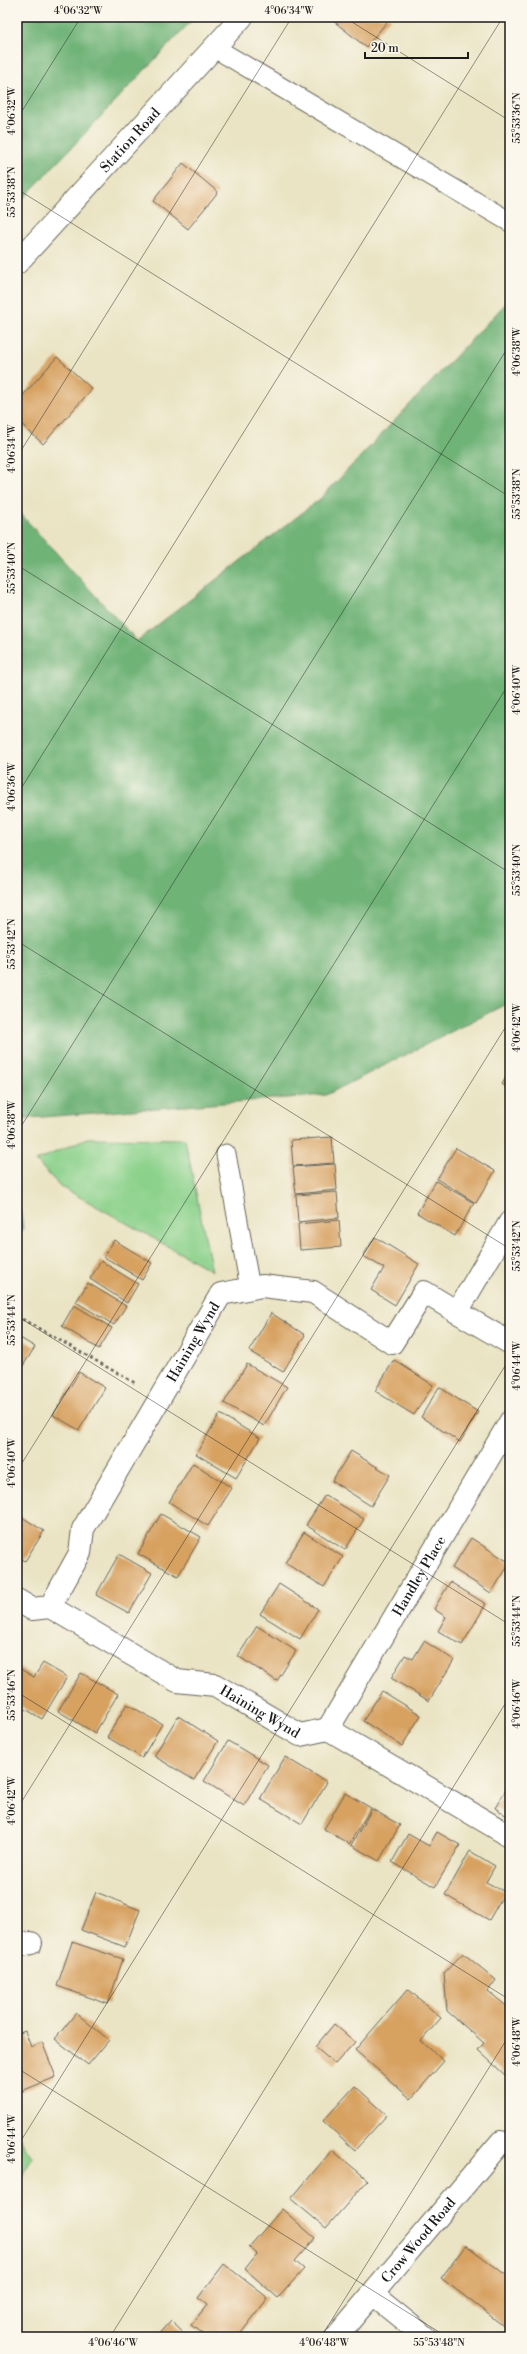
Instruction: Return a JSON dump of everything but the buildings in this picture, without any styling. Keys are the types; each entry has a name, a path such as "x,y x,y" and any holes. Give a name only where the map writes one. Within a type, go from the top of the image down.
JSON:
{"street":[{"name":"Station Road","path":"17,262 242,17"},
{"path":"510,1222 457,1312 510,1343"},
{"name":"Haining Wynd","path":"328,1729 300,1735 215,1685 177,1681 50,1607 80,1553 83,1529 221,1294 262,1286 313,1292 392,1344 424,1292 457,1312"},
{"name":"Handley Place","path":"328,1729 510,1422"},
{"path":"17,1600 32,1609 50,1607"},
{"path":"328,1729 510,1836"},
{"name":"Crow Wood Road","path":"336,2337 501,2142"},
{"path":"373,2295 425,2337"}],"lane":[{"path":"213,47 510,222"},
{"path":"226,1154 250,1288"}],"path":[{"path":"17,1316 160,1397"}],"green space":[{"path":"17,17 195,17 17,205"},
{"path":"510,299 510,1002 326,1095 17,1119 17,510 137,641 320,499"},
{"path":"87,1138 185,1139 212,1271 60,1186 36,1161"},
{"path":"17,2134 32,2157 17,2189"}],"water":[{"path":"17,1193 23,1227 17,1243"}]}
